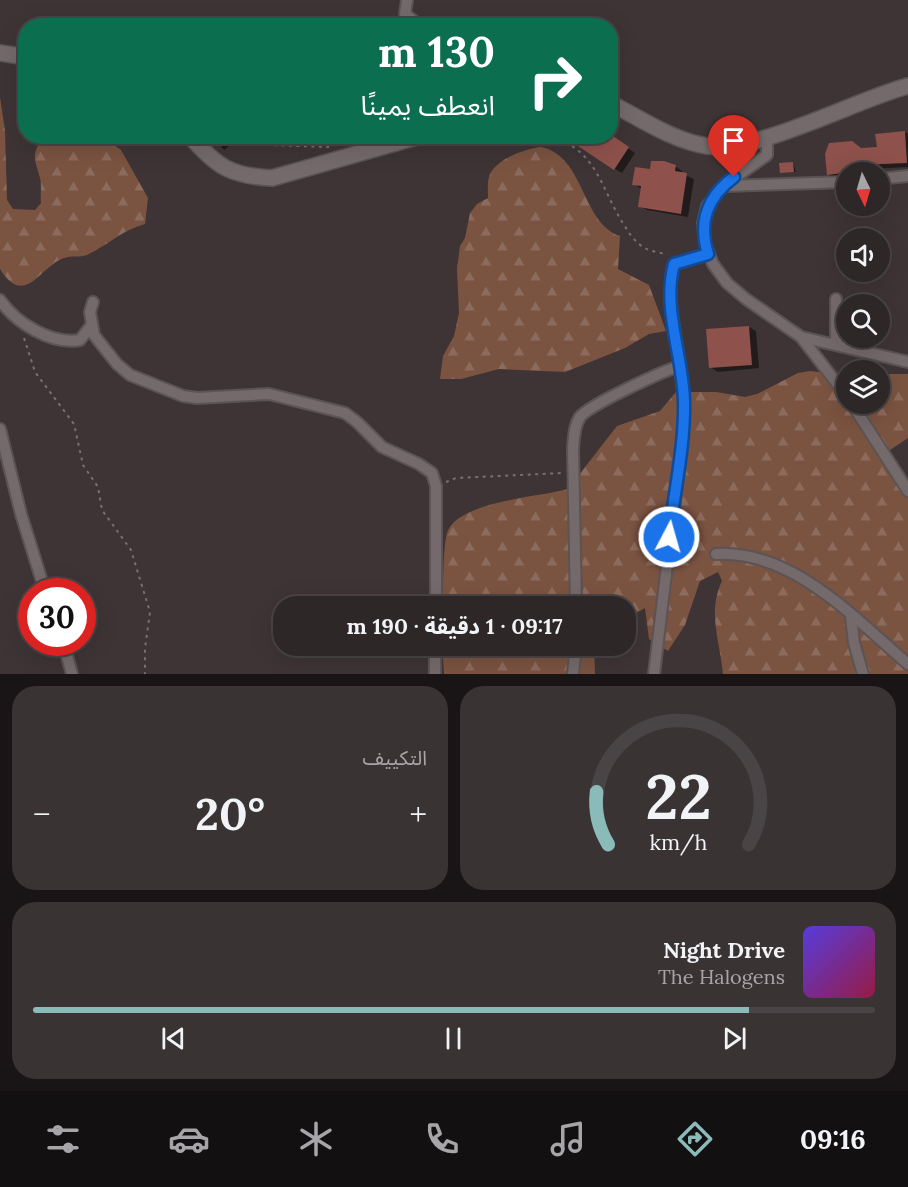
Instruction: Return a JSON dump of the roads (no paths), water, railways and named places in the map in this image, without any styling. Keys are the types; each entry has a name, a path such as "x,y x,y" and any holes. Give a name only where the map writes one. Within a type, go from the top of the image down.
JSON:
{"street":[{"path":"407,0 405,14 410,18"},
{"path":"0,53 18,56"},
{"path":"618,107 700,144 721,147 767,136 908,86"},
{"path":"767,136 767,155 723,186 707,206 703,223 708,254 727,283 801,337 836,382"},
{"path":"197,144 212,161 229,171 249,177 272,178 394,144"},
{"path":"890,178 908,176"},
{"path":"723,186 836,183"},
{"path":"654,674 684,423 684,400 670,293 674,264 708,254"},
{"path":"0,300 24,324 71,342 80,340 90,327 93,302"},
{"path":"90,327 99,344 130,375 183,396 215,398 269,394 345,413 382,447 419,464 432,473 436,486 436,596"},
{"path":"801,337 836,344"},
{"path":"854,348 905,359"},
{"path":"576,596 574,435 581,415 650,378 680,366"},
{"path":"858,414 908,491"},
{"path":"0,429 21,514 41,578"},
{"path":"716,555 749,557 773,564 823,592 908,664"},
{"path":"851,616 854,643 863,674"},
{"path":"67,656 72,674"},
{"path":"435,656 435,674"},
{"path":"573,674 575,656"}]}
